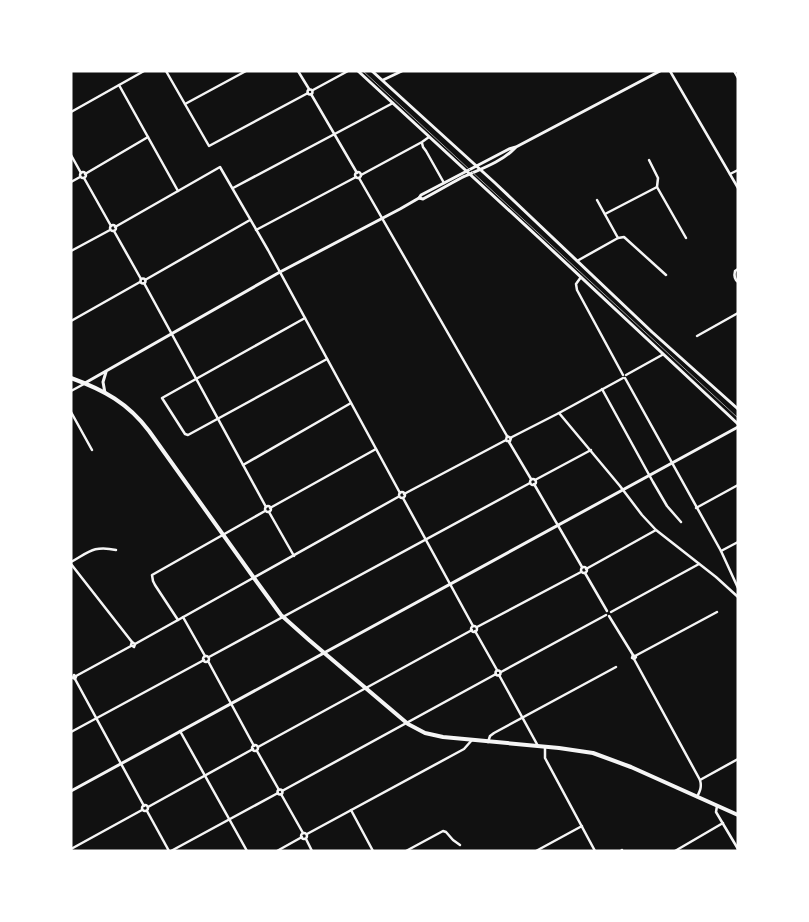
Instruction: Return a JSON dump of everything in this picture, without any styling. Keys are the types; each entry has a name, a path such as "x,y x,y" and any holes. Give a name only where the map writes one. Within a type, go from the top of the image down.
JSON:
{"main road":[{"path":"71,378 105,393 124,405 143,423 283,617 407,723 419,731 443,738 593,752 738,815"}],"street":[{"path":"71,112 144,71"},
{"path":"166,71 209,146 348,71"},
{"path":"185,104 246,71"},
{"path":"298,71 557,526 582,567 586,569"},
{"path":"71,790 738,426 581,277 358,71"},
{"path":"372,71 578,261 647,328 738,409"},
{"path":"382,81 402,71"},
{"path":"71,391 280,272 419,198 421,195 465,171 516,147 660,71"},
{"path":"670,71 738,188"},
{"path":"734,71 738,78"},
{"path":"118,85 178,191"},
{"path":"233,188 393,103"},
{"path":"256,230 422,142 428,137"},
{"path":"71,182 148,138"},
{"path":"422,142 424,149 444,183"},
{"path":"419,198 423,198 480,170 509,154 516,147"},
{"path":"71,155 111,226 115,229 294,556"},
{"path":"649,160 658,178 657,187 686,238"},
{"path":"71,251 110,230 112,231 220,167 280,272 400,493 404,494 559,413 662,354"},
{"path":"730,174 738,170"},
{"path":"605,214 657,187"},
{"path":"597,200 618,238"},
{"path":"71,321 250,220"},
{"path":"110,230 111,226"},
{"path":"578,261 624,236 666,275"},
{"path":"738,269 735,270 734,274 738,282"},
{"path":"581,277 576,284 577,290 721,551 738,588"},
{"path":"697,336 738,313"},
{"path":"305,318 162,398 188,436 327,359"},
{"path":"105,393 103,382 107,371"},
{"path":"602,389 649,475 668,506 681,522"},
{"path":"243,465 351,403"},
{"path":"71,412 92,450"},
{"path":"559,413 656,530 738,597"},
{"path":"178,620 153,581 152,575 165,565 171,564 376,449"},
{"path":"71,732 205,659 209,660 209,657 591,450"},
{"path":"696,508 738,485"},
{"path":"74,678 398,497 400,493"},
{"path":"404,494 403,498 449,585 538,746"},
{"path":"398,497 403,498"},
{"path":"656,530 586,569 585,573 634,657 700,780 702,785 697,797"},
{"path":"721,551 738,542"},
{"path":"116,550 95,549 71,563 133,644"},
{"path":"71,672 120,764 144,806 146,806 170,851 699,564"},
{"path":"581,572 580,569 582,567"},
{"path":"71,849 142,810 145,812 147,809 255,748 474,629 581,572 585,573"},
{"path":"634,657 717,612"},
{"path":"183,617 312,851"},
{"path":"488,742 494,732 616,667"},
{"path":"180,731 247,851"},
{"path":"277,851 464,749 472,740"},
{"path":"545,747 545,758 596,851"},
{"path":"700,780 738,759"},
{"path":"142,810 144,806"},
{"path":"717,806 716,812 738,849"},
{"path":"351,810 373,851"},
{"path":"675,851 723,824"},
{"path":"536,851 582,826"},
{"path":"406,851 440,832 446,832 452,840 460,844"}],"tram line":[{"path":"363,71 738,418"}]}
